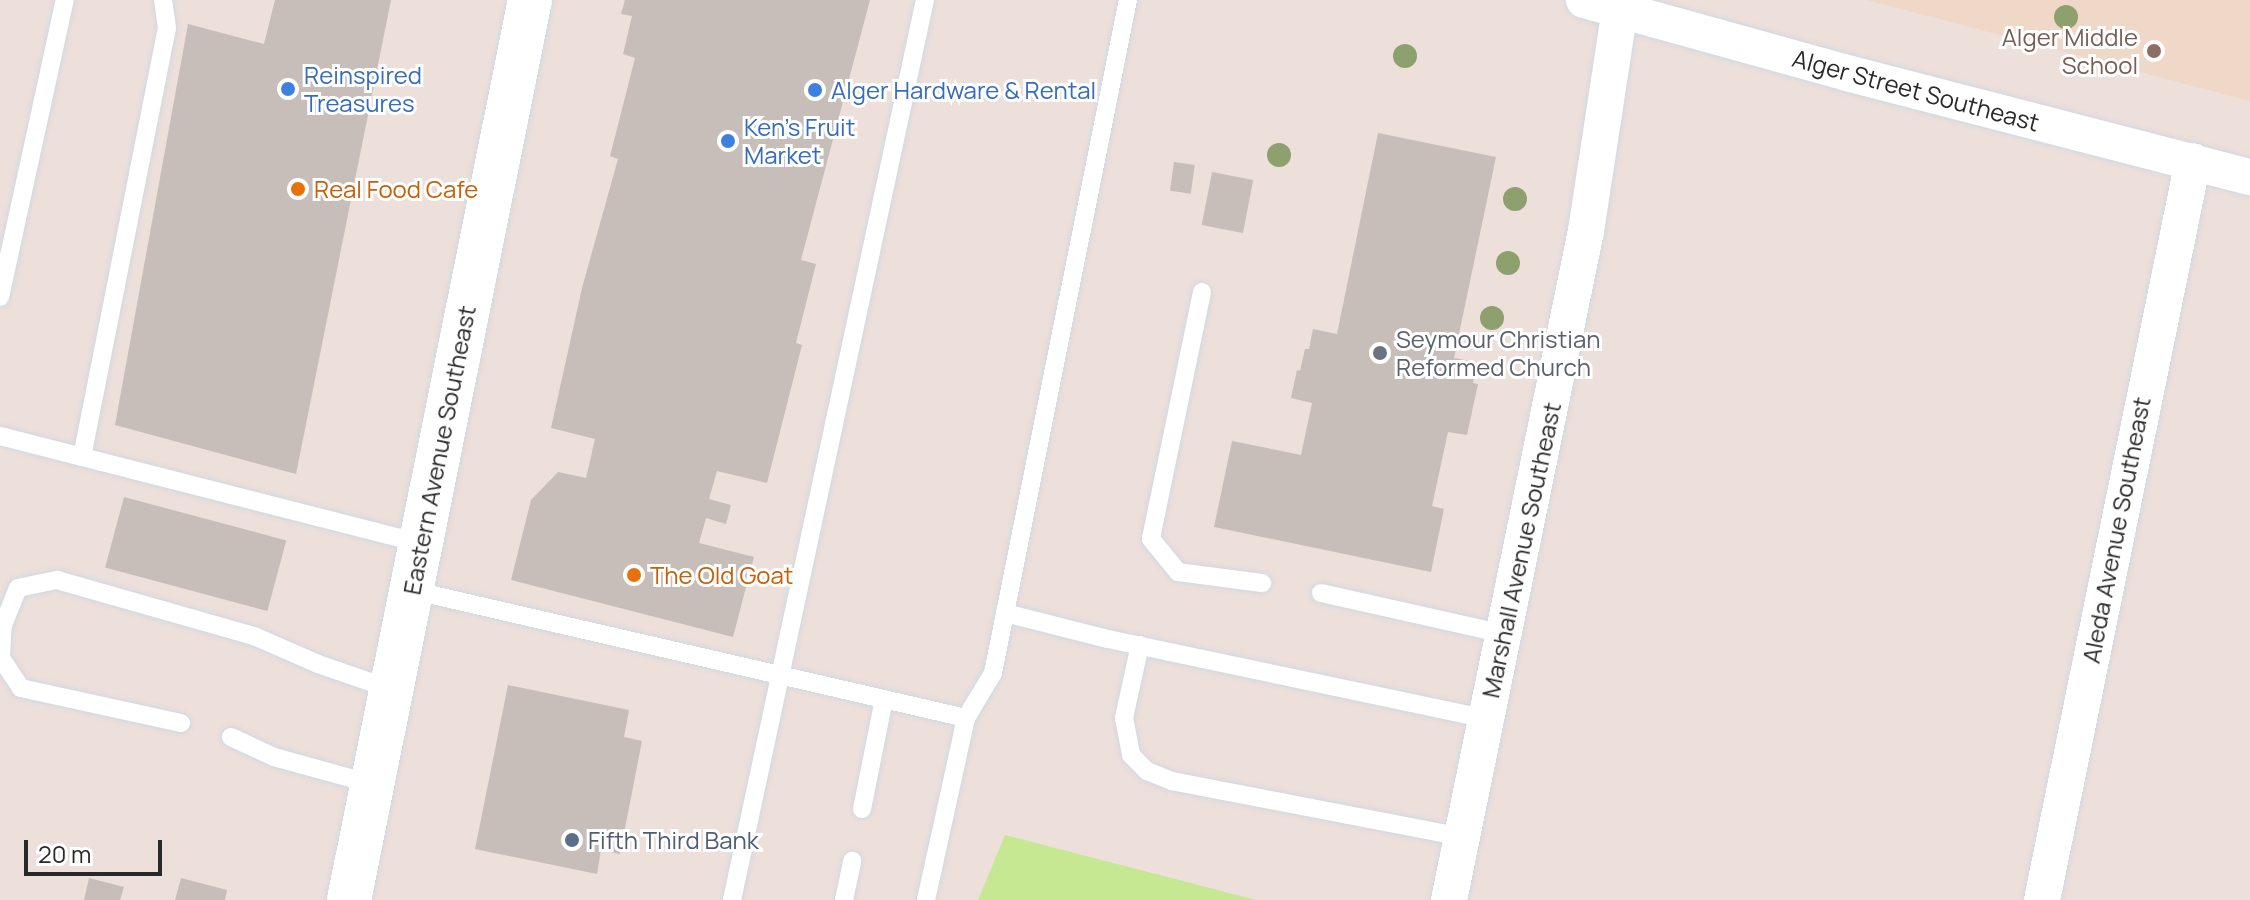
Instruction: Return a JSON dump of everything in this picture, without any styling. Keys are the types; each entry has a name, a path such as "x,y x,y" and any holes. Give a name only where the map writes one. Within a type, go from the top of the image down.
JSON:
{"main road":[{"name":"Eastern Avenue Southeast","path":"349,900 530,0"}],"street":[{"name":"Alger Street Southeast","path":"1584,0 1847,73 2250,177"},
{"name":"Marshall Avenue Southeast","path":"1449,900 1586,231 1620,10"},
{"name":"Aleda Avenue Southeast","path":"2042,900 2193,161"}],"lane":[{"path":"0,297 65,0"},
{"path":"82,457 167,28 163,0"},
{"path":"732,900 925,0"},
{"path":"926,900 966,718 993,673 1128,0"},
{"path":"1202,292 1151,539 1178,572 1262,583"},
{"path":"0,436 421,543"},
{"path":"181,723 21,688 1,658 3,625 18,588 57,580 254,636 318,664 391,689"},
{"path":"411,590 966,718"},
{"path":"1321,593 1504,634"},
{"path":"1005,613 1486,719"},
{"path":"1140,645 1124,718 1131,755 1147,771 1172,781 1462,837"},
{"path":"862,809 884,699"},
{"path":"231,737 274,757 372,784"},
{"path":"844,900 852,861"}],"shaded area":[{"name":"Alger Middle School","path":"1867,0 2250,0 2250,101"}],"green space":[{"path":"1005,835 1256,900 978,900"}],"building":[{"path":"275,0 391,0 296,474 115,425 188,24 264,44"},
{"path":"625,0 870,0 801,260 816,264 796,343 802,345 767,483 717,471 709,499 731,505 726,524 706,518 699,543 754,557 733,637 511,580 531,500 558,472 586,478 595,439 551,428 582,288 618,159 610,156 635,58 623,54 632,16 621,14"},
{"name":"Seymour Christian Reformed Church","path":"1378,133 1496,157 1454,358 1477,362 1473,383 1478,384 1467,435 1448,432 1432,506 1444,509 1431,572 1214,527 1232,441 1301,455 1312,403 1291,398 1297,370 1300,371 1305,349 1309,349 1313,329 1337,334"},
{"path":"1174,162 1195,165 1191,194 1170,191"},
{"path":"1212,172 1253,180 1243,233 1202,225"},
{"path":"124,497 286,540 267,611 105,568"},
{"path":"508,685 629,710 624,737 642,741 620,854 601,850 597,874 475,849"},
{"path":"89,878 124,887 120,900 84,900"},
{"path":"181,878 227,890 225,900 175,900"}],"place":[{"name":"Alger Middle School","path":"2154,51"},
{"name":"Reinspired Treasures","path":"288,89"},
{"name":"Alger Hardware & Rental","path":"815,90"},
{"name":"Ken's Fruit Market","path":"728,141"},
{"name":"Real Food Cafe","path":"298,189"},
{"name":"Seymour Christian Reformed Church","path":"1380,353"},
{"name":"The Old Goat","path":"634,575"},
{"name":"Fifth Third Bank","path":"572,840"}]}
